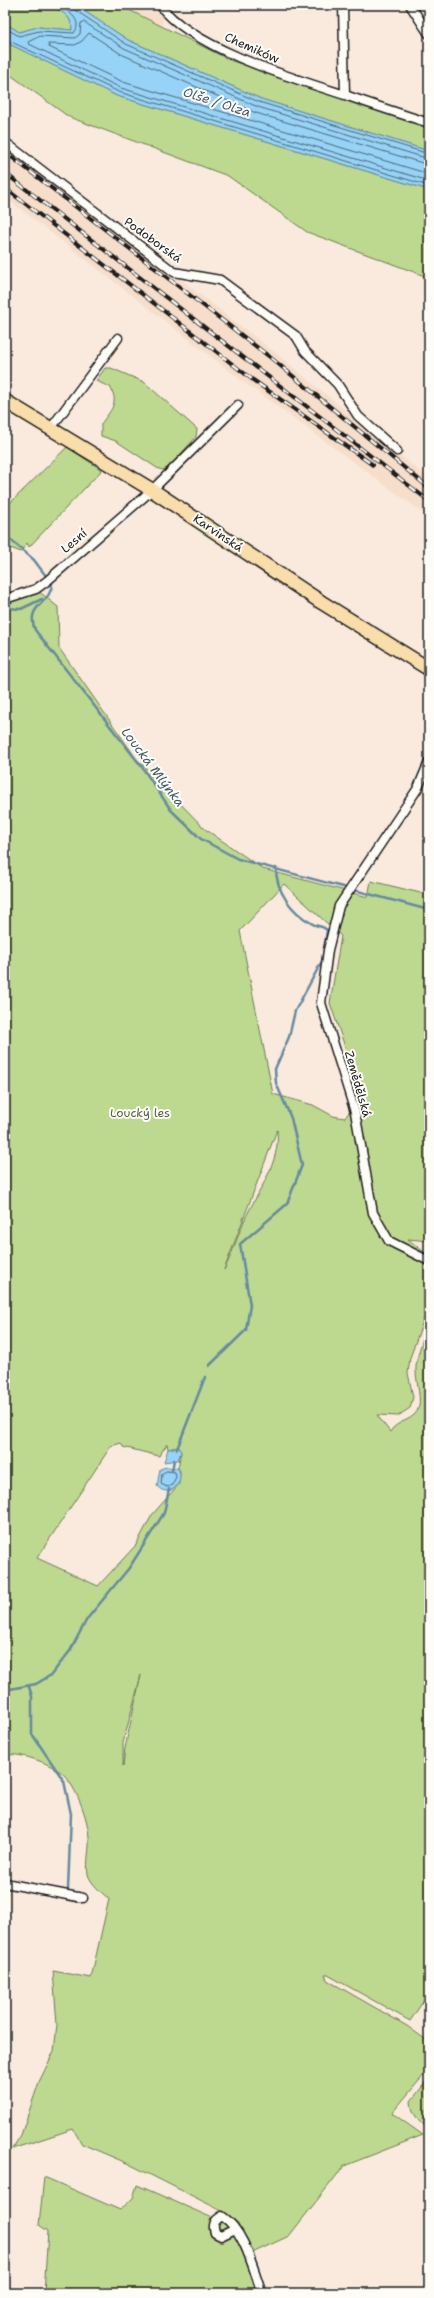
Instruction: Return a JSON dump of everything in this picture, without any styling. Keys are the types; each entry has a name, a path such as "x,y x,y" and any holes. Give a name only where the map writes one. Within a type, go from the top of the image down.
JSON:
{"main road":[{"name":"Karvinská","path":"5,401 152,490 333,610 429,669"}],"street":[{"name":"Chemików","path":"160,5 167,14 194,33 247,61 429,124"},
{"path":"342,5 345,95"},
{"path":"410,5 429,34"},
{"name":"Podoborská","path":"5,142 174,272 220,280 296,336 305,351 338,385 358,416 397,451"},
{"path":"51,428 118,338"},
{"name":"Lesní","path":"5,599 36,589 49,579 152,490 238,405"},
{"name":"Zemědělská","path":"429,762 418,788 339,906 332,935 321,1003 355,1112 373,1213 388,1241 429,1261"},
{"path":"5,1883 83,1898"},
{"path":"235,2229 241,2240 262,2293"},
{"path":"5,2290 8,2293"}],"shaded area":[{"path":"119,5 155,5 163,17 162,26"},
{"path":"5,143 278,355 429,479 429,517 249,386 5,197"}],"green space":[{"path":"5,5 36,5 57,9 65,13 70,20 72,30 38,27 19,32 5,23"},
{"path":"75,5 119,5 232,61 429,126 429,151 261,99 128,40"},
{"path":"5,42 117,96 429,190 429,280 422,275 307,232 228,176 69,117 5,71"},
{"path":"105,368 111,368 144,382 197,429 196,437 168,468 162,470 157,468 116,441 101,436 101,424 113,407 114,402 113,393 110,387 96,381"},
{"path":"67,447 102,470 29,547 27,543 21,552 5,546 5,508"},
{"name":"Loucký les","path":"36,589 58,607 59,648 136,758 205,829 263,869 368,897 371,881 429,895 429,1241 408,1239 429,1256 429,1304 410,1358 408,1373 413,1397 410,1408 398,1416 377,1415 390,1432 397,1425 414,1415 417,1411 419,1406 419,1391 416,1366 429,1322 429,1993 410,2021 328,1975 325,1975 327,1980 407,2026 429,2042 429,2069 392,2113 423,2135 344,2166 289,2236 250,2254 238,2223 226,2213 129,2164 82,2144 73,2129 12,2149 21,2135 39,2082 54,2051 57,2025 53,1971 91,1978 109,1899 97,1888 89,1877 87,1864 89,1837 87,1822 75,1790 66,1777 61,1772 38,1760 20,1755 5,1755 5,599","holes":["284,884 341,936 330,1003 350,1062 358,1099 345,1118 333,1116 313,1105 273,1094 240,931","277,1130 277,1142 272,1166 249,1210 224,1270","121,1443 123,1447 159,1456 167,1444 168,1449 178,1447 181,1452 178,1468 180,1471 179,1484 152,1515 136,1545 98,1586 37,1558 111,1446","141,1675 125,1748 123,1766 123,1743"]},
{"path":"429,2078 429,2129 416,2117 411,2101"},
{"path":"44,2177 120,2210 133,2198 137,2185 231,2226 236,2233 260,2293 44,2293 48,2231 39,2225"}],"water":[{"name":"Olše / Olza","path":"49,5 75,5 128,40 261,99 429,151 429,190 117,96 5,42 5,23 19,32 38,27 72,30 72,25 68,17"},
{"path":"179,1447 181,1452 178,1460 164,1462 168,1449"},
{"path":"166,1467 178,1468 180,1479 175,1488 166,1491 157,1486 160,1469"}],"waterway":[{"name":"Loucká Mlýnka","path":"5,535 34,560 52,584 51,591 48,596 33,615 35,630 142,767 171,810 201,839 238,859 429,910"},
{"path":"5,608 21,609 42,599"},
{"path":"276,868 279,885 286,900 304,918 327,930 324,950"},
{"path":"209,1366 246,1330 250,1305 240,1244 287,1204 302,1165 291,1118 276,1083 275,1069 289,1037 295,1011 322,961 323,955"},
{"path":"177,1449 205,1377"},
{"path":"172,1471 174,1460"},
{"path":"5,1697 10,1689 36,1684 51,1675 70,1651 87,1619 129,1568 164,1513 169,1489"},
{"path":"29,1687 32,1696 32,1734 64,1781 71,1814 68,1889"}],"railway":[{"path":"5,152 271,358 429,488"},
{"path":"5,173 429,501"},
{"path":"5,188 253,380 373,465"}]}
